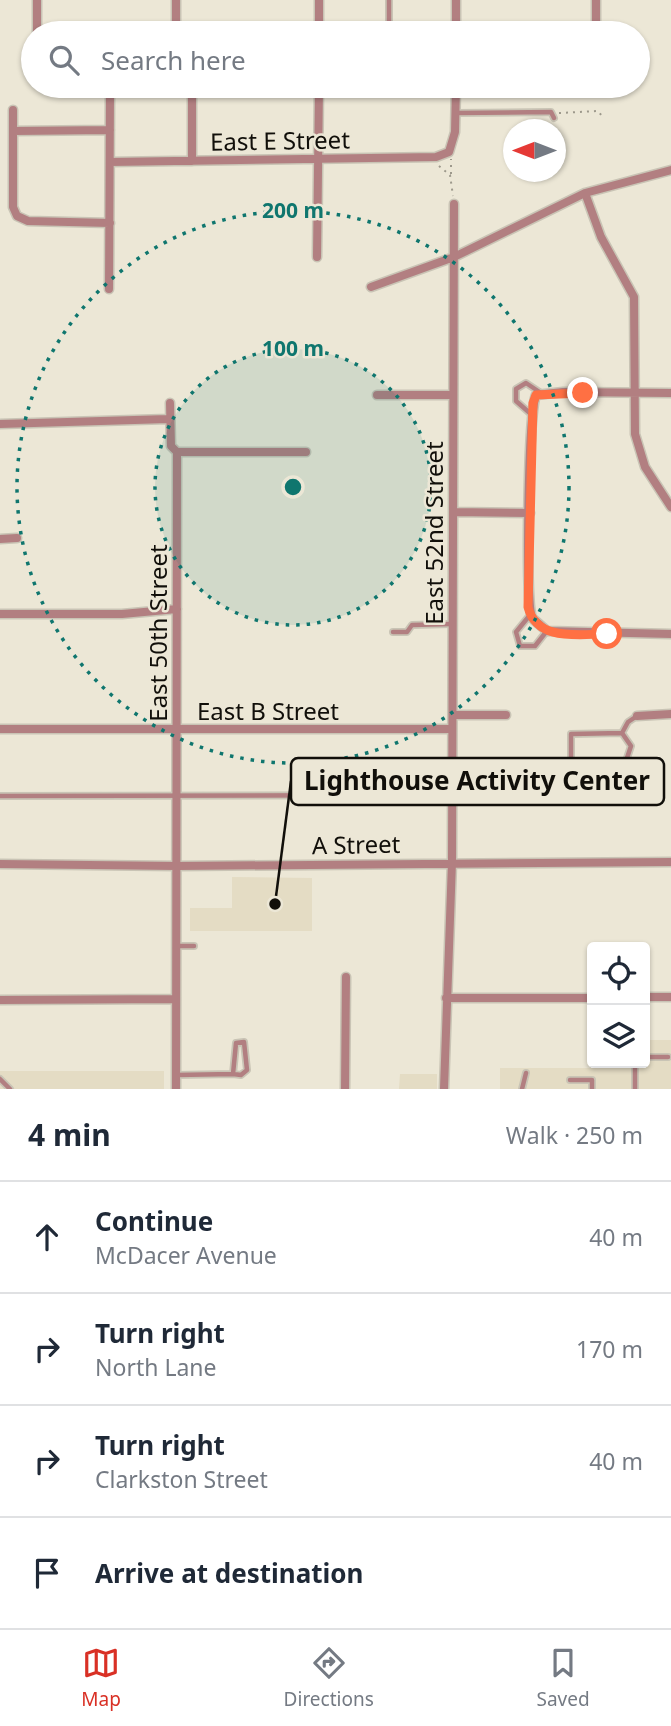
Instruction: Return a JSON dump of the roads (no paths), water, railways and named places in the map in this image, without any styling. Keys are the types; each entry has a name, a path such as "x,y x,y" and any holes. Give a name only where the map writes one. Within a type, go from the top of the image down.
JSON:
{"street":[{"path":"37,0 37,21"},
{"path":"176,0 176,21"},
{"path":"319,0 319,21"},
{"path":"456,0 456,21"},
{"path":"596,0 596,21"},
{"path":"109,289 110,98"},
{"path":"191,161 192,98"},
{"path":"317,257 319,98"},
{"path":"456,98 456,113"},
{"path":"13,110 13,207 19,217 28,221 110,223"},
{"name":"East E Street","path":"110,162 433,158 449,152 455,132 456,113"},
{"path":"13,131 110,130"},
{"path":"371,287 454,257 585,193 671,170"},
{"path":"585,193 601,237 634,297 635,434 641,456 671,507"},
{"name":"East 52nd Street","path":"444,1089 453,862 454,204"},
{"path":"671,393 539,395 532,415 530,513 530,615 536,625 547,631 671,634"},
{"path":"377,395 453,395"},
{"name":"East 50th Street","path":"170,403 168,419 171,446 177,452 176,1089"},
{"path":"0,424 168,419"},
{"path":"177,452 306,452"},
{"path":"453,512 530,513"},
{"path":"0,539 17,538"},
{"path":"0,614 122,614 177,609"},
{"path":"637,716 671,714"},
{"path":"453,715 506,715"},
{"name":"East B Street","path":"0,729 452,729"},
{"name":"A Street","path":"0,864 177,866 671,862"},
{"path":"345,1089 346,977"},
{"path":"446,998 587,998"},
{"path":"650,998 671,998"},
{"path":"0,1000 175,999"}],"lane":[{"path":"388,21 389,0"},
{"path":"456,113 553,115"},
{"path":"532,415 516,401 516,389 522,384 530,384 539,395"},
{"path":"530,615 516,632 520,646 534,646 547,631"},
{"path":"393,632 407,632 412,625 452,624"},
{"path":"622,733 628,722 637,716"},
{"path":"622,733 631,746 626,761 571,761 571,734 622,733"},
{"path":"0,796 452,794"},
{"path":"176,946 194,946"},
{"path":"176,1075 241,1075 247,1070 244,1042 236,1043 233,1050 233,1074"},
{"path":"650,1057 668,1057"},
{"path":"635,1068 635,1089"},
{"path":"522,1089 526,1073"},
{"path":"0,1079 10,1089"},
{"path":"570,1080 593,1080 592,1089"}],"place":[{"name":"Lighthouse Activity Center","path":"275,904"}]}
